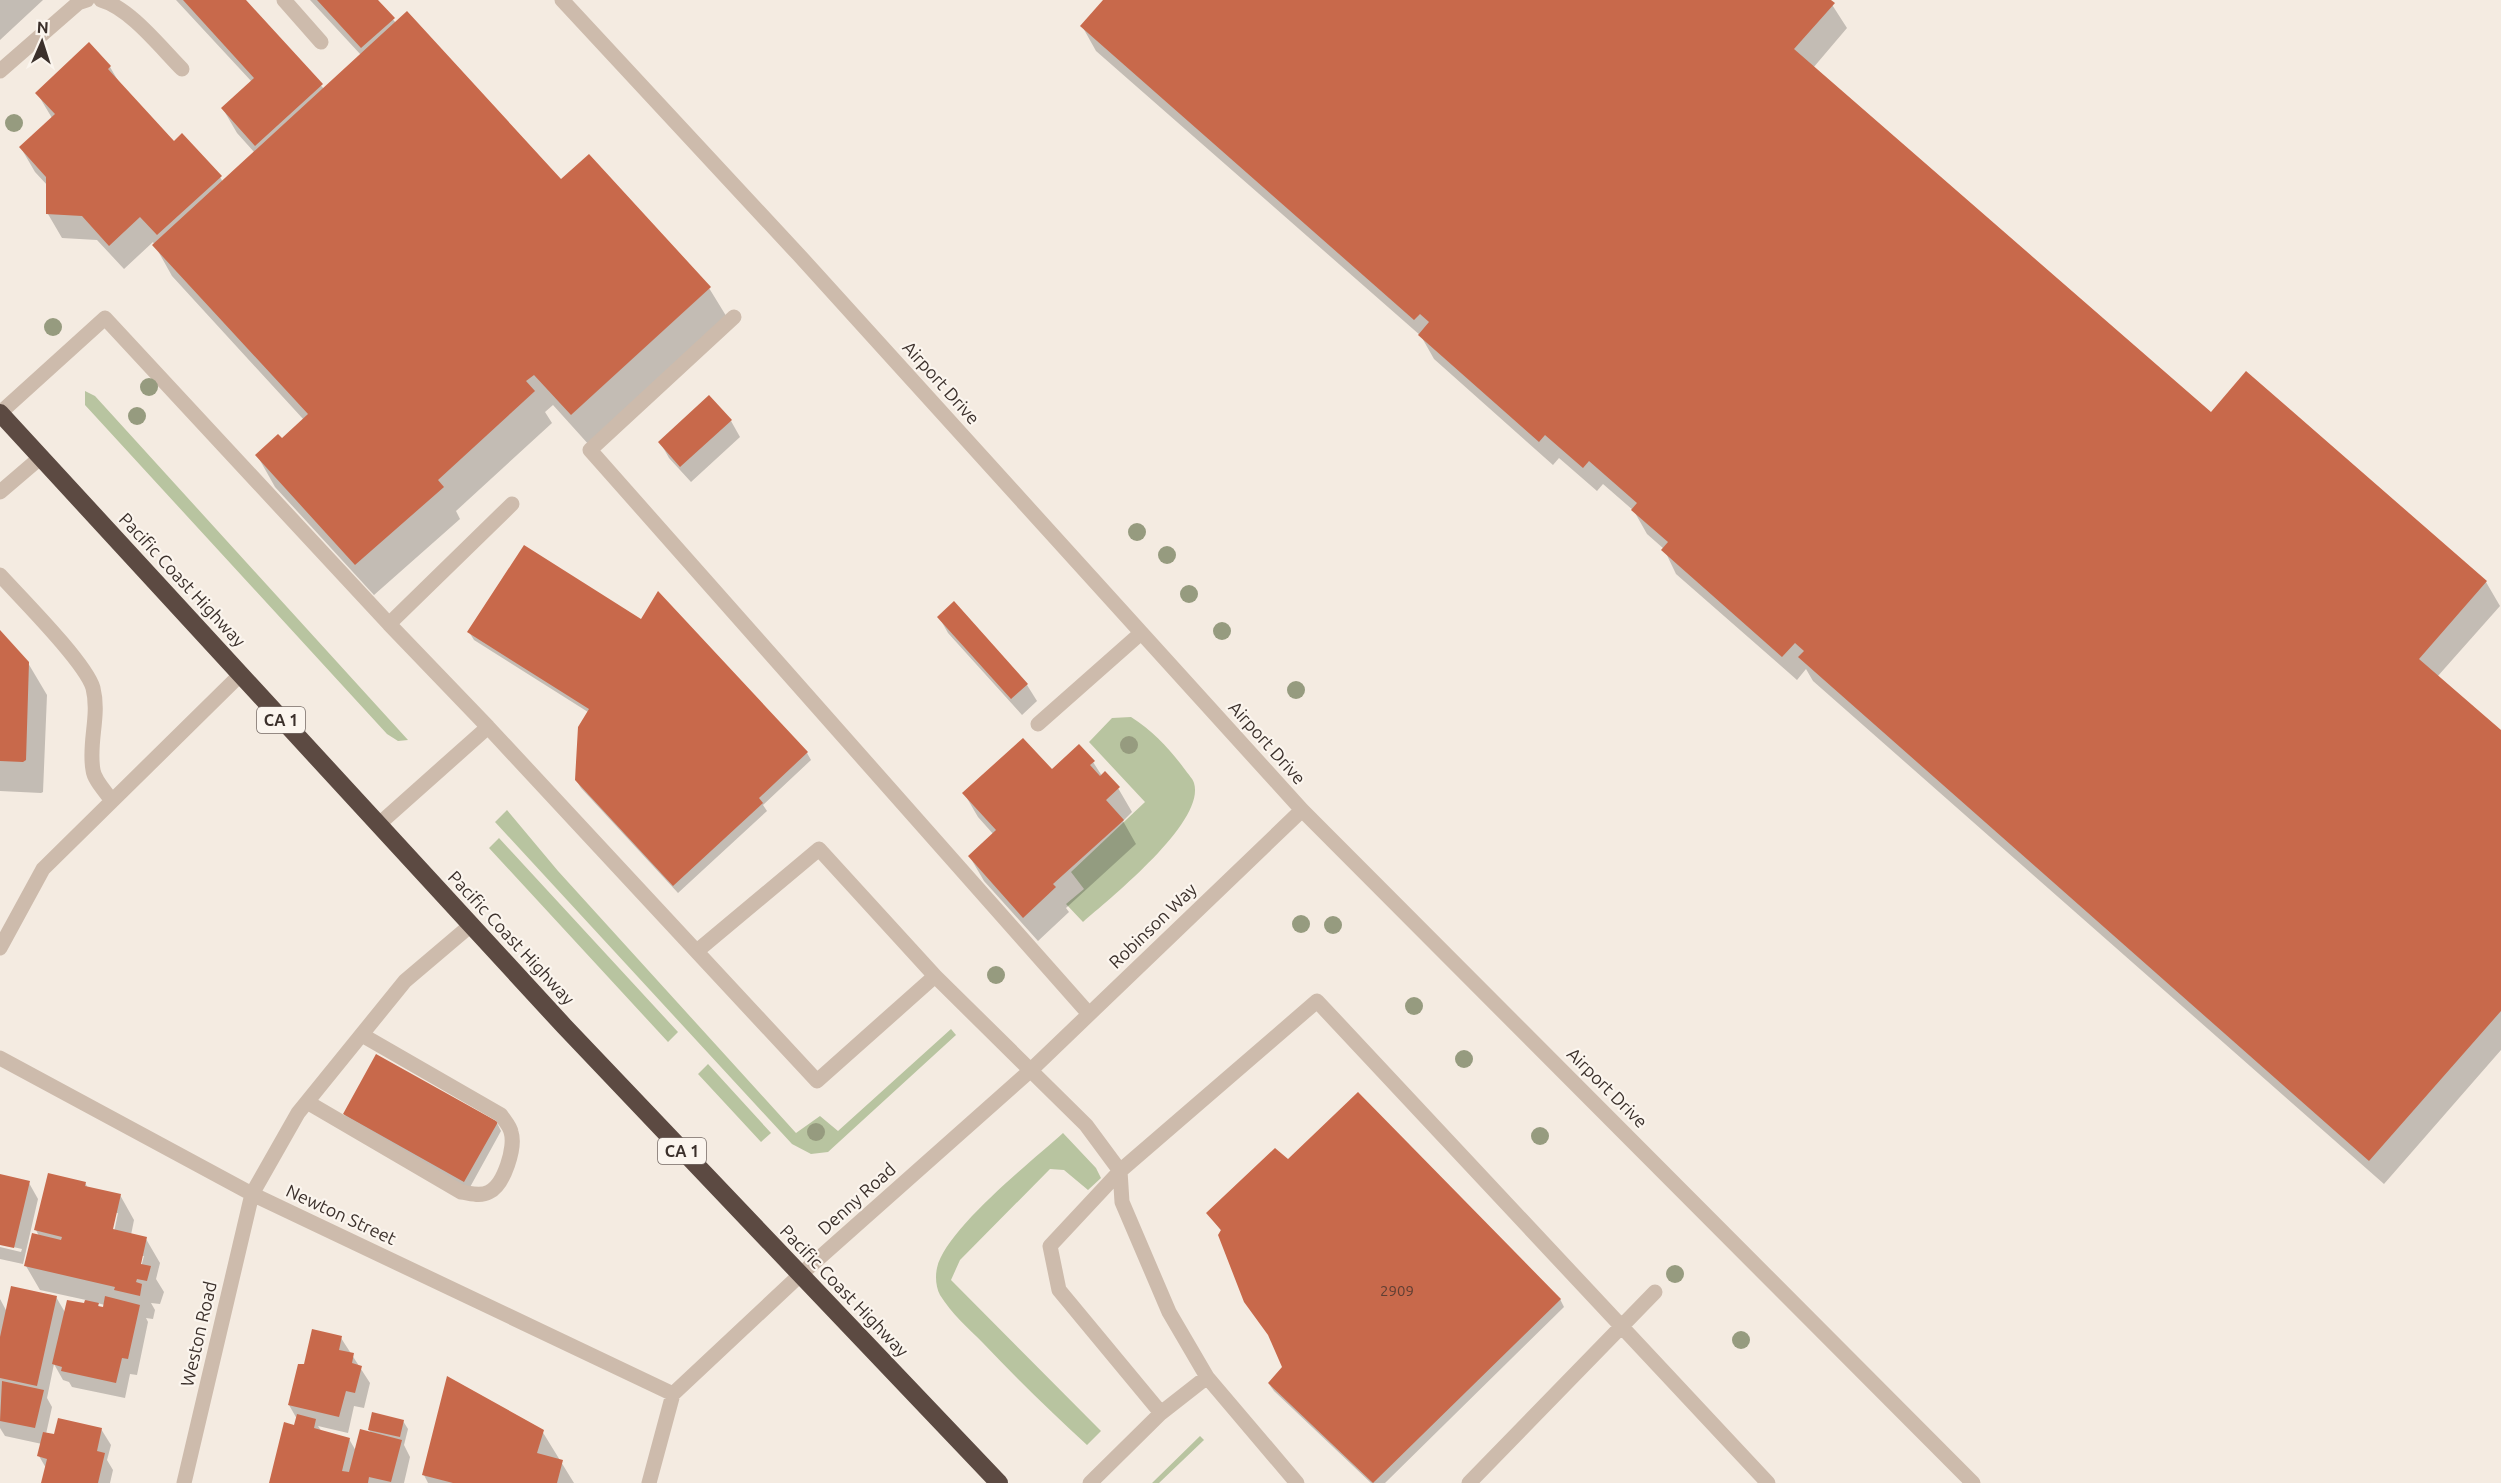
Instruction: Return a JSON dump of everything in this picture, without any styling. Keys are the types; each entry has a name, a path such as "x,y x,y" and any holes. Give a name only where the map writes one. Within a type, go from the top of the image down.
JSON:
{"highway":[{"name":"Pacific Coast Highway","path":"0,413 471,925 999,1483"}],"street":[{"path":"0,71 78,3 87,0"},
{"path":"101,0 110,2 125,12 182,69"},
{"path":"284,0 321,42"},
{"name":"Airport Drive","path":"562,0 798,254 1302,810 1963,1479"},
{"path":"0,413 105,318 817,1081 935,976"},
{"path":"734,318 590,450 1089,1014"},
{"path":"0,492 41,457"},
{"path":"389,624 512,504"},
{"path":"0,574 75,659 93,686 97,721 92,752 93,772 112,801"},
{"path":"1038,724 1141,633"},
{"path":"0,948 43,868 240,675"},
{"path":"378,825 488,727"},
{"name":"Robinson Way","path":"1031,1070 1302,810"},
{"path":"697,951 819,849 935,976 1086,1125 1120,1170 1122,1202 1133,1234 1168,1312 1207,1377 1297,1483"},
{"name":"Weston Road","path":"184,1483 252,1194 298,1113 405,981 471,925"},
{"path":"1161,1413 1059,1290 1050,1246 1120,1170 1317,1000 1768,1483"},
{"path":"307,1102 460,1192 478,1195 490,1192 502,1178 512,1149 511,1132 501,1115 362,1035"},
{"name":"Newton Street","path":"0,1058 252,1194 673,1394"},
{"name":"Denny Road","path":"673,1394 800,1275 1031,1070"},
{"path":"1468,1483 1655,1292"},
{"path":"1090,1483 1161,1413 1207,1377"},
{"path":"649,1483 673,1394"}],"green space":[{"path":"85,391 95,396 408,740 398,741 387,734 85,405"},
{"path":"1131,717 1168,748 1180,763 1194,783 1194,799 1186,818 1153,858 1083,922 1066,904 1084,889 1071,872 1145,802 1089,742 1112,718"},
{"path":"507,810 558,871 796,1133 820,1116 838,1131 951,1029 956,1035 828,1152 811,1154 792,1144 495,822"},
{"path":"499,838 678,1032 668,1042 489,848"},
{"path":"708,1064 771,1133 761,1142 698,1074"},
{"path":"1063,1133 1096,1168 1101,1178 1088,1190 1064,1170 1050,1169 960,1260 951,1280 1101,1431 1087,1445 960,1320 940,1295 936,1282 937,1268 943,1252 972,1216"},
{"path":"1200,1436 1204,1440 1159,1483 1152,1483"}],"building":[{"path":"183,0 246,0 323,84 255,146 221,108 254,78"},
{"path":"317,0 378,0 395,18 361,48"},
{"path":"1103,0 1831,0 1835,3 1794,49 2211,412 2246,371 2487,581 2419,659 2501,730 2501,1011 2369,1161 1798,657 1804,651 1795,643 1782,657 1661,550 1668,542 1631,510 1637,503 1589,461 1583,468 1545,435 1539,442 1418,335 1429,322 1420,314 1414,320 1080,26"},
{"path":"407,11 561,179 589,154 711,287 571,415 534,375 526,381 535,391 438,480 444,487 355,565 255,455 278,434 282,438 308,414 152,245"},
{"path":"89,42 111,66 108,69 174,141 182,133 222,176 157,235 140,217 109,246 82,216 46,214 46,177 19,147 55,114 35,93"},
{"path":"709,395 732,420 680,467 658,442"},
{"path":"524,545 641,619 658,591 808,752 759,798 763,803 673,886 575,780 578,727 589,709 467,632"},
{"path":"954,601 1028,684 1011,699 937,617"},
{"path":"0,630 29,662 26,760 23,762 0,761"},
{"path":"1023,738 1052,769 1079,744 1095,761 1090,765 1100,776 1105,771 1120,787 1106,800 1124,820 1053,884 1056,887 1023,918 968,856 996,830 962,793"},
{"path":"376,1054 498,1122 464,1182 343,1114"},
{"path":"1358,1092 1561,1299 1373,1483 1268,1383 1282,1367 1268,1335 1244,1302 1218,1235 1221,1230 1206,1213 1275,1148 1288,1159"},
{"path":"48,1173 86,1182 85,1186 121,1194 113,1229 147,1237 141,1264 151,1266 147,1281 137,1279 136,1282 142,1284 140,1296 114,1290 115,1287 24,1266 32,1233 61,1240 62,1237 34,1230"},
{"path":"0,1174 30,1181 14,1248 0,1245"},
{"path":"11,1286 57,1296 37,1386 0,1378 0,1337"},
{"path":"105,1296 140,1305 128,1359 122,1358 116,1383 61,1371 62,1367 52,1364 67,1300 84,1303 85,1300 99,1303 98,1306 103,1307"},
{"path":"312,1329 342,1336 339,1350 354,1353 352,1363 362,1366 355,1393 346,1391 339,1417 288,1405 298,1364 304,1364"},
{"path":"447,1376 544,1430 537,1453 563,1460 557,1483 453,1483 422,1475"},
{"path":"2,1381 44,1390 35,1428 0,1421"},
{"path":"372,1412 404,1420 400,1437 368,1430"},
{"path":"297,1414 316,1419 314,1428 350,1438 342,1471 349,1472 360,1429 402,1440 391,1482 369,1477 368,1483 269,1483 284,1422 294,1425"},
{"path":"58,1418 102,1428 97,1451 105,1453 98,1483 41,1483 47,1459 37,1456 43,1432 54,1434"}]}
